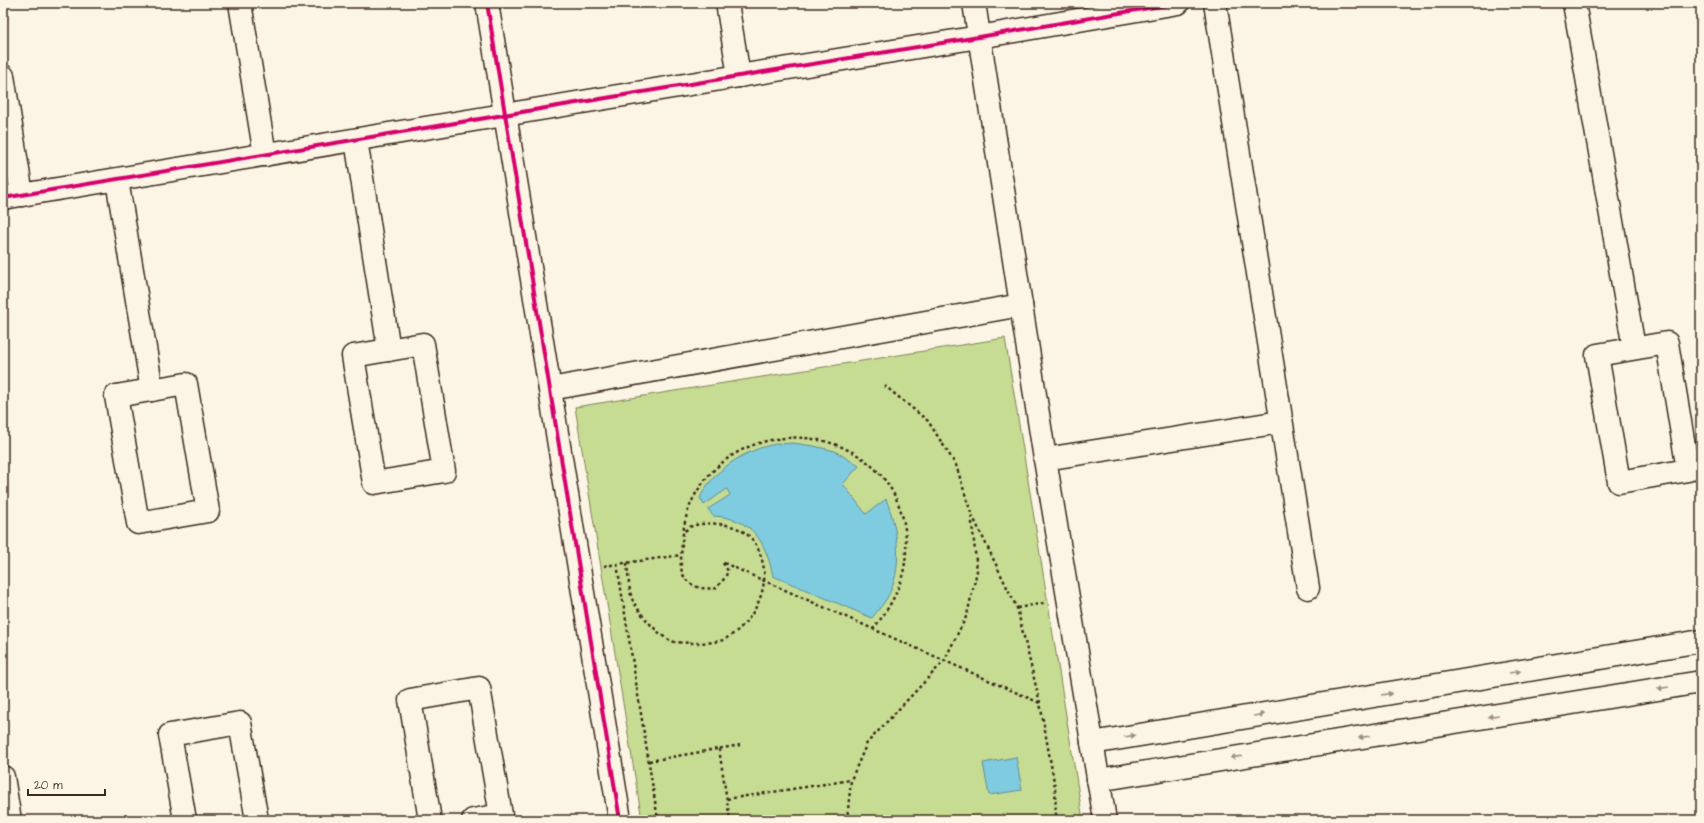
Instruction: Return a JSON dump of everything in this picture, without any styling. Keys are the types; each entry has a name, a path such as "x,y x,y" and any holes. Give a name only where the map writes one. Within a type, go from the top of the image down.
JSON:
{"street":[{"path":"240,3 265,155"},
{"path":"487,3 620,820"},
{"path":"727,3 739,76"},
{"path":"974,3 1045,459 1105,820"},
{"path":"3,76 12,197 505,114 979,38 1178,3"},
{"path":"1215,3 1308,588"},
{"path":"1574,3 1634,348"},
{"path":"356,140 389,350"},
{"path":"116,180 152,390"},
{"path":"550,389 1021,305"},
{"path":"1666,343 1688,470 1619,482 1597,355 1634,348 1666,343"},
{"path":"423,344 444,471 374,483 353,356 389,350 423,344"},
{"path":"186,384 208,511 138,523 116,396 152,390 186,384"},
{"path":"1045,459 1281,422"},
{"path":"1092,743 1701,641"},
{"path":"1098,780 1701,682"},
{"path":"430,820 410,700 479,688 501,816 473,820"},
{"path":"185,820 170,735 240,723 257,820"},
{"path":"3,777 10,820"}],"path":[{"path":"885,386 928,421 956,465 971,513 1017,608 1040,703 1055,787 1056,820"},
{"path":"873,629 893,602 903,578 906,542 903,518 897,500 886,480 867,461 838,446 814,438 792,436 769,439 755,444 732,456 714,470 703,482 692,501 682,534 680,568 684,578 696,587 705,590 716,588 725,578 728,571 724,563 1040,703"},
{"path":"847,820 851,780 867,743 944,660 967,615 977,571 971,513"},
{"path":"627,563 632,600 650,624 671,641 696,643 724,640 743,626 757,606 764,581 764,564 760,552 752,538 740,529 725,524 692,526 682,534"},
{"path":"579,570 681,555"},
{"path":"617,564 658,820"},
{"path":"649,761 740,746"},
{"path":"719,749 730,820"},
{"path":"727,799 851,780"}],"green space":[{"path":"1005,338 1083,820 642,820 575,407"}],"water":[{"path":"793,443 835,451 859,466 843,484 866,514 886,499 894,523 896,536 896,575 885,601 872,618 773,576 766,552 755,533 738,521 713,516 708,509 730,495 727,489 704,505 700,498 705,489 720,471 739,458 760,448 776,444"},
{"path":"1016,757 1022,790 989,795 983,763"}],"cycle path":[{"path":"487,3 620,820"},
{"path":"3,198 1178,3"}]}
